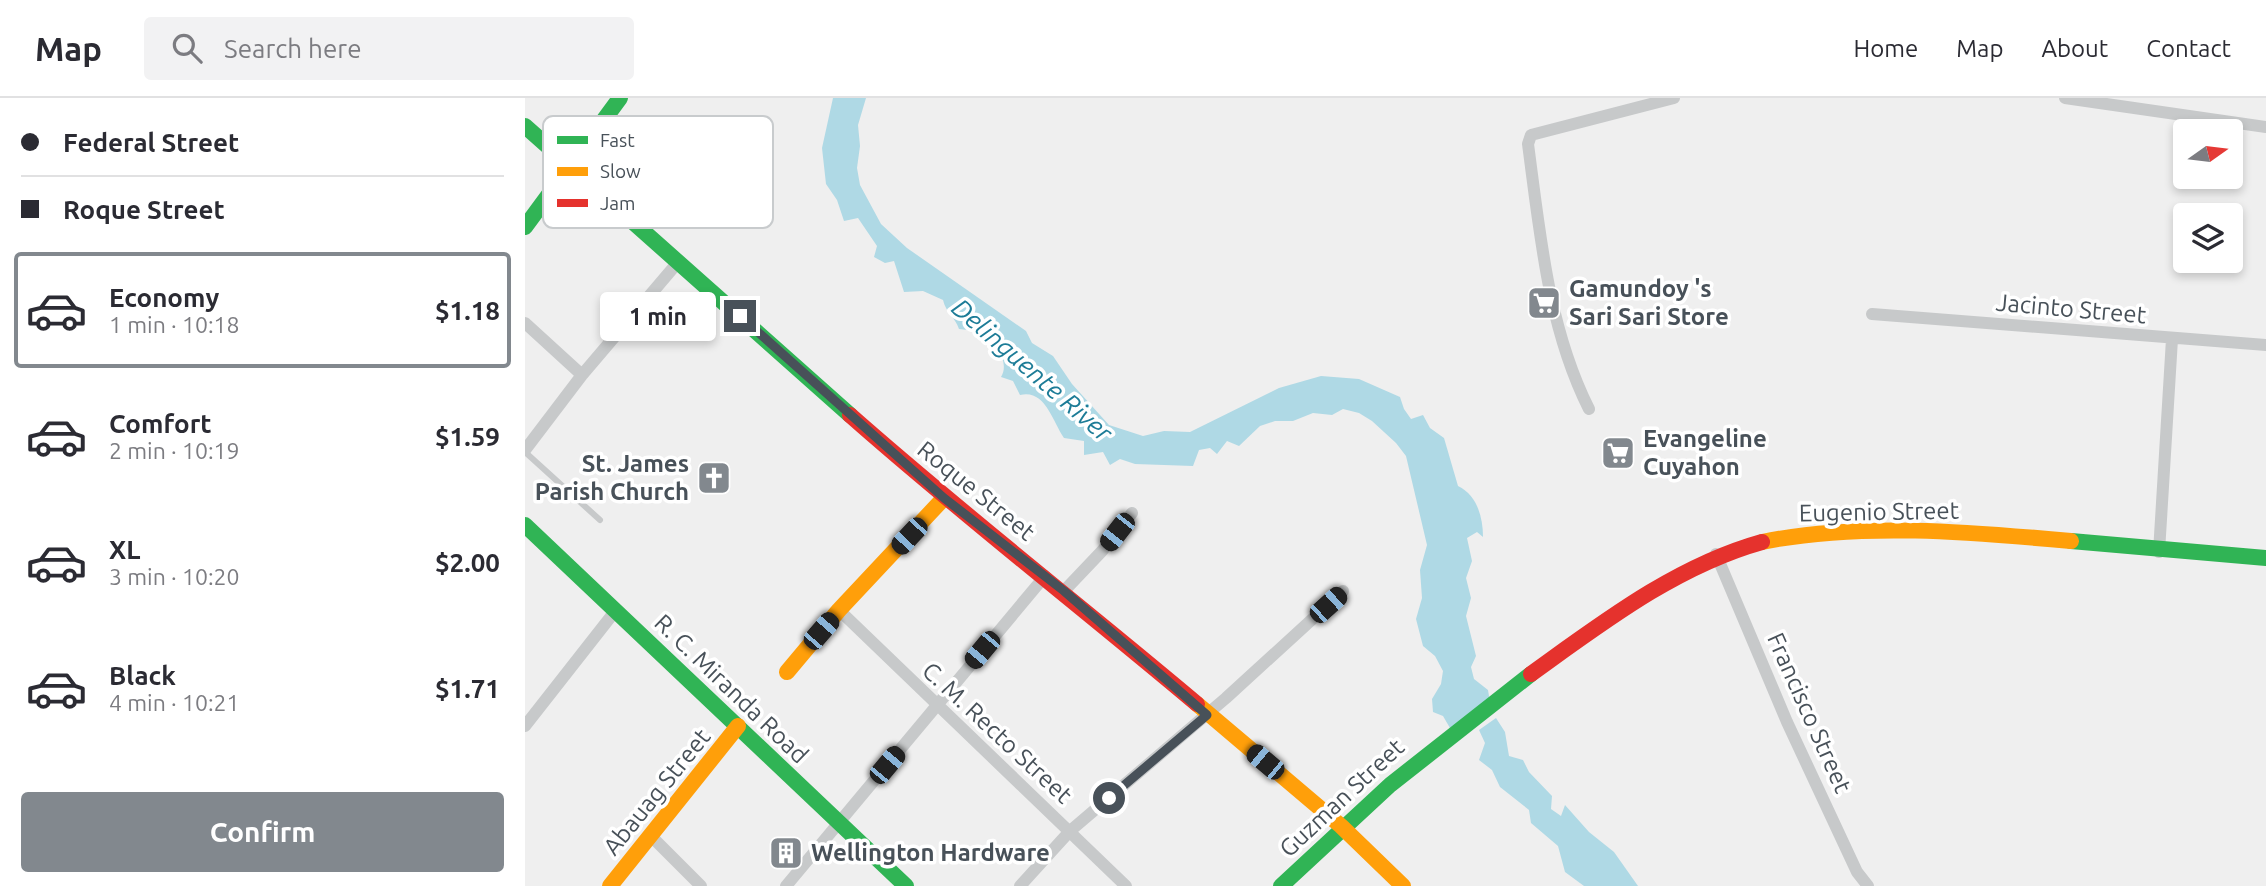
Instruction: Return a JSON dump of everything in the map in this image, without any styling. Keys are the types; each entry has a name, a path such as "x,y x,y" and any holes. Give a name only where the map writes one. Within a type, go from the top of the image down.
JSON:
{"street":[{"path":"607,116 620,98"},
{"path":"1589,409 1576,383 1546,278 1528,144 1531,135 1674,98"},
{"path":"2065,98 2266,127"},
{"name":"Roque Street","path":"525,126 543,141"},
{"path":"525,227 543,202"},
{"name":"Roque Street","path":"642,228 944,498 1064,591 1341,826 1403,886"},
{"path":"525,451 582,375 679,261"},
{"name":"Jacinto Street","path":"1873,314 2266,345"},
{"path":"525,323 582,375"},
{"path":"2159,552 2172,339"},
{"path":"786,672 839,610 944,498"},
{"path":"1064,591 1102,551 1132,513"},
{"name":"R. C. Miranda Road","path":"525,525 906,886"},
{"name":"Eugenio Street","path":"1530,674 1659,586 1717,554 1793,536 1938,530 2159,552 2266,558"},
{"name":"Francisco Street","path":"1717,554 1787,722 1857,873 1868,886"},
{"path":"786,886 1045,576"},
{"path":"1020,886 1070,831 1207,715 1343,591"},
{"path":"525,726 616,610"},
{"name":"C. M. Recto Street","path":"839,610 1126,886"},
{"name":"Guzman Street","path":"1281,886 1341,826 1434,745 1530,674"},
{"name":"Abauag Street","path":"610,886 738,726"},
{"path":"651,836 701,886"}],"lane":[{"path":"525,451 600,520"}],"water":[{"name":"Delinguente River","path":"833,98 866,98 858,125 860,146 857,168 860,185 881,224 907,248 1026,331 1032,343 1053,356 1072,384 1109,425 1143,436 1164,431 1190,432 1279,388 1321,376 1359,379 1400,397 1411,419 1423,415 1430,428 1444,438 1458,486 1474,501 1482,522 1483,537 1477,532 1467,538 1472,561 1466,578 1471,598 1466,616 1476,656 1471,667 1474,679 1488,690 1491,708 1450,728 1443,716 1433,712 1432,699 1441,684 1443,671 1435,656 1423,646 1416,619 1422,598 1420,570 1427,545 1406,456 1396,443 1372,421 1359,413 1343,409 1332,415 1313,413 1293,421 1275,421 1260,426 1239,446 1227,441 1217,454 1210,448 1199,450 1193,466 1135,464 1120,459 1110,465 1103,452 1084,455 1084,441 1064,438 1042,401 1029,394 1020,395 1013,381 1001,377 1004,364 1002,357 989,339 977,332 959,329 943,300 923,291 904,292 894,261 885,263 874,257 877,246 858,218 844,221 837,200 826,184 822,148"},
{"path":"1496,718 1505,732 1509,756 1523,760 1529,772 1552,796 1551,809 1561,816 1565,805 1589,832 1614,852 1638,886 1584,886 1565,872 1558,846 1531,823 1529,810 1500,787 1492,770 1479,760 1485,743 1479,730"}],"traffic: fast":[{"path":"607,116 620,98"},
{"path":"525,126 543,142"},
{"path":"525,227 543,203"},
{"path":"640,228 850,415"},
{"path":"525,525 906,886"},
{"path":"2071,541 2266,558"},
{"path":"1281,886 1390,785 1531,674"}],"traffic: slow":[{"path":"787,672 839,610 944,498"},
{"path":"1762,542 1837,532 1876,531 1955,532 2071,541"},
{"path":"1197,704 1341,826 1403,886"},
{"path":"610,886 738,726"}],"traffic: jam":[{"path":"850,415 1197,704"},
{"path":"1531,674 1613,616 1670,581 1730,552 1762,542"}],"place":[{"name":"Gamundoy 's Sari Sari Store","path":"1544,303"},
{"name":"Evangeline Cuyahon","path":"1618,453"},
{"name":"St. James Parish Church","path":"714,478"},
{"name":"Wellington Hardware","path":"786,853"}],"route":[{"path":"740,316 944,498 1064,591 1207,715 1109,798"}]}
